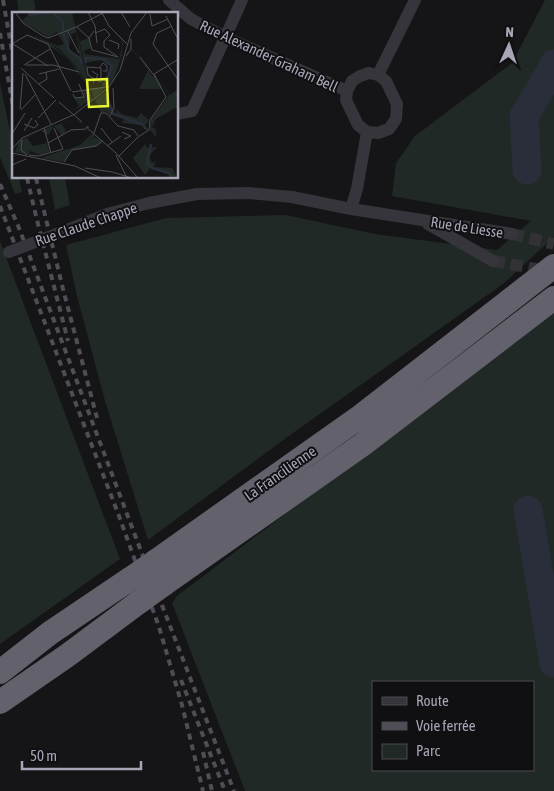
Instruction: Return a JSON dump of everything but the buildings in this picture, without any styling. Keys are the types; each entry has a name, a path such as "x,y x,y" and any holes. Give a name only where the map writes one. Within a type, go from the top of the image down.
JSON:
{"highway":[{"name":"La Francilienne","path":"0,672 50,633 156,561 361,416 554,266"},
{"name":"La Francilienne","path":"0,702 68,656 164,584 362,445 554,298"}],"street":[{"name":"Rue Alexander Graham Bell","path":"169,0 191,19 225,37 347,92"},
{"path":"179,114 192,111 242,0"},
{"path":"378,75 415,0"},
{"path":"369,73 378,75 386,81 397,104 396,120 389,129 378,133 367,132 358,125 346,100 347,92 352,82 360,76 369,73"},
{"path":"351,208 357,189 367,132"},
{"name":"Rue Claude Chappe","path":"5,254 107,214 149,203 198,194 248,193 292,197 351,208"},
{"name":"Rue de Liesse","path":"351,208 512,234"},
{"name":"Rue de Liesse","path":"421,220 493,261"}],"green space":[{"path":"17,0 34,0 36,12 19,12"},
{"path":"545,0 554,0 554,237 503,284 286,438 148,540 105,401 77,296 66,245 166,218 286,215 375,234 497,250 531,221 392,196 396,163 415,136 512,63"},
{"path":"0,83 12,140 12,179 19,179 22,192 15,194 0,157"},
{"path":"49,179 65,179 70,205 55,210"},
{"path":"0,241 120,559 0,644"},
{"path":"554,310 554,791 245,791 172,603 177,596"}],"waterway":[{"path":"527,170 524,116 554,64"},
{"path":"528,510 554,663"}],"tunnel":[{"path":"512,234 554,244"},
{"path":"493,261 547,271"}],"railway":[{"path":"3,0 12,51"},
{"path":"0,33 12,101"},
{"path":"27,179 68,341"},
{"path":"36,179 97,418"},
{"path":"0,184 19,228 234,791"},
{"path":"0,206 119,516 159,627 182,705 203,791"},
{"path":"181,680 225,791"},
{"path":"203,752 212,791"}]}
